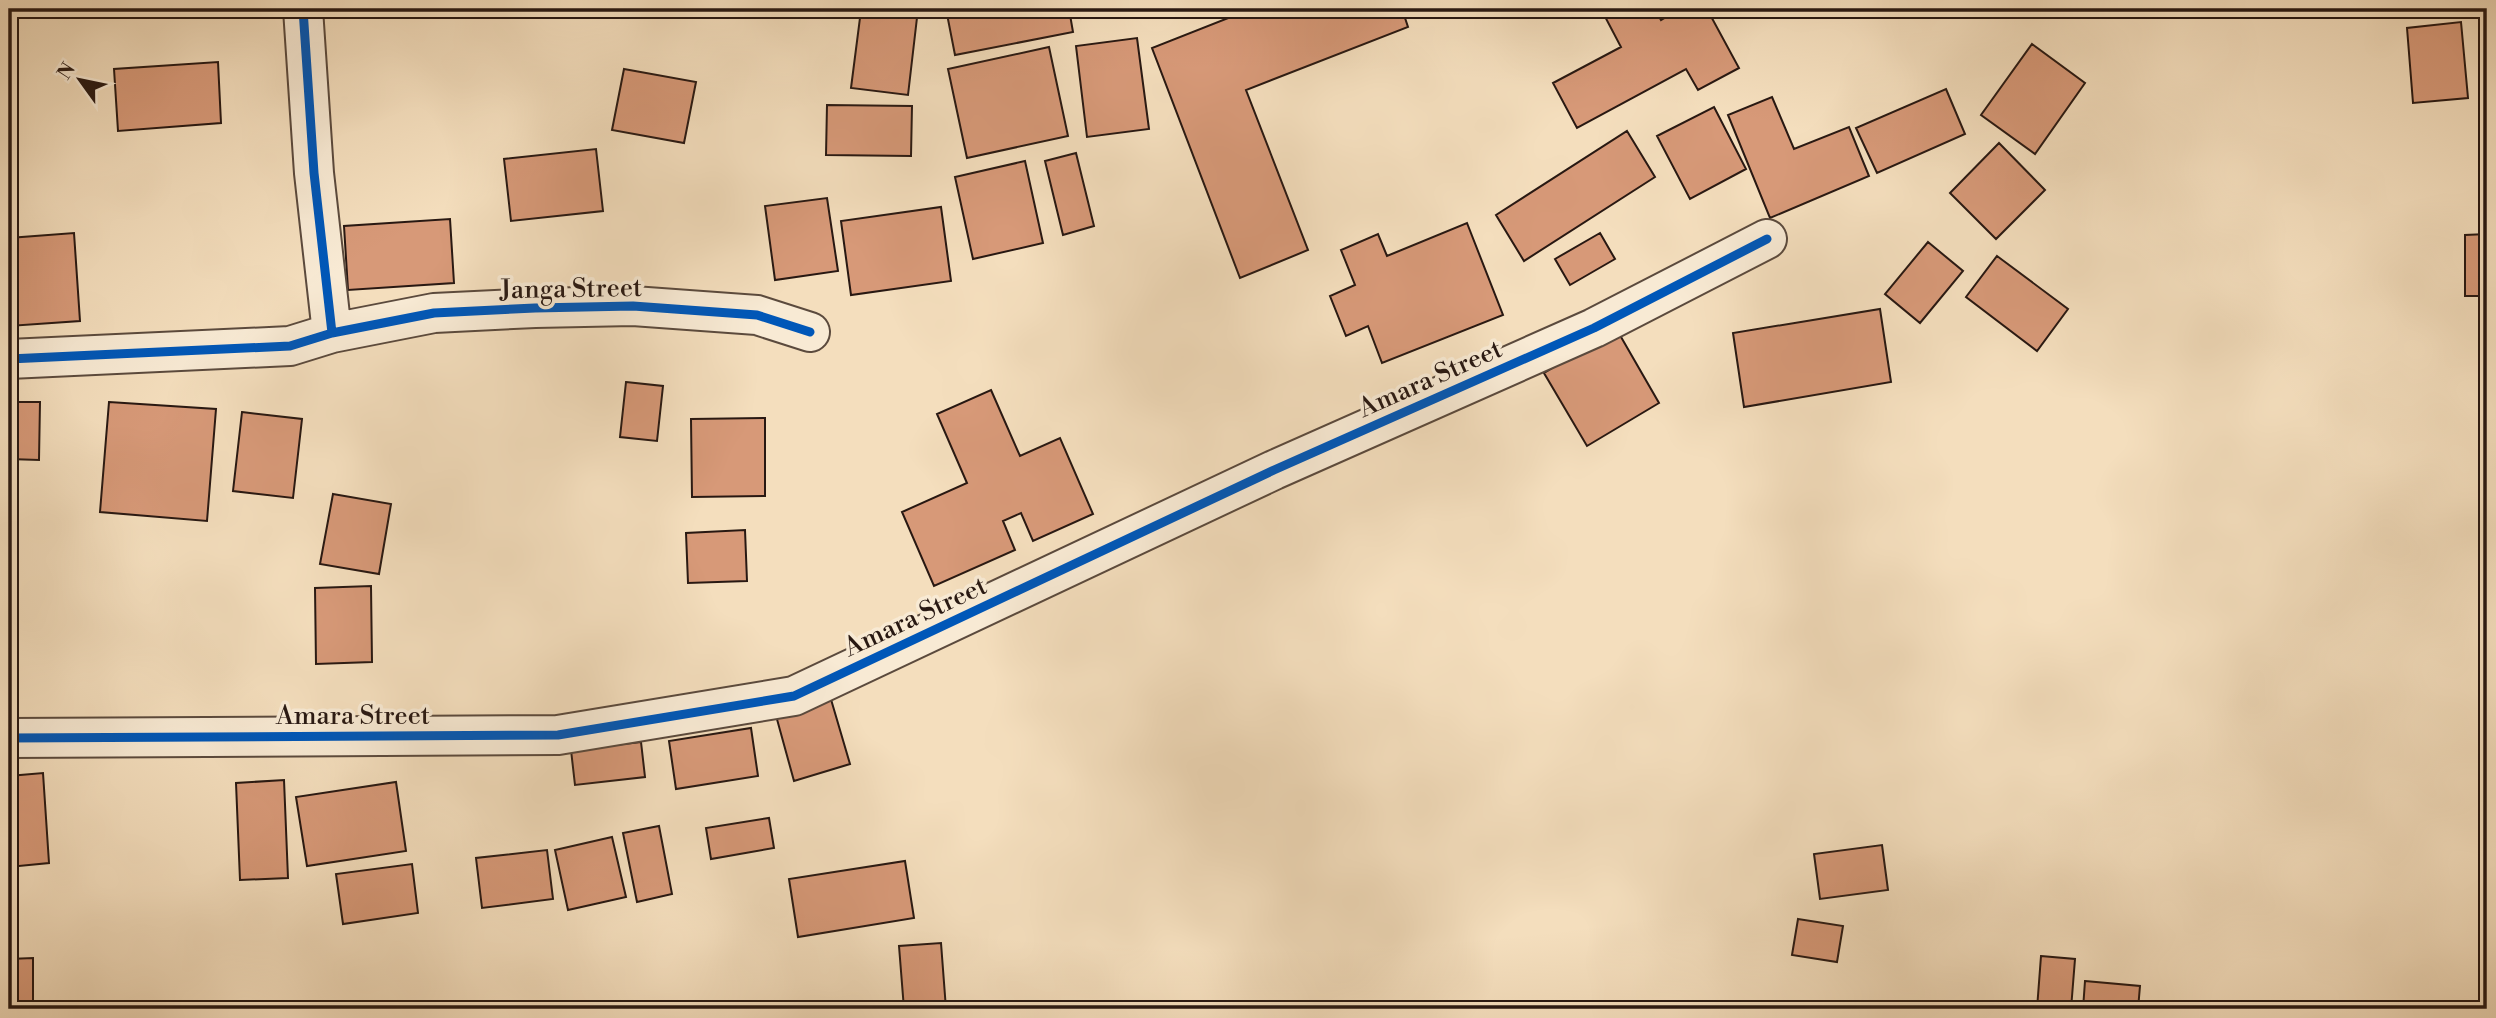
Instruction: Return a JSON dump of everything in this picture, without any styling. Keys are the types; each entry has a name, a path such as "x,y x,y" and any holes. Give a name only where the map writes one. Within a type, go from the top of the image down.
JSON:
{"street":[{"path":"303,9 314,173 331,333"},
{"name":"Amara Street","path":"9,738 558,735 794,696 1274,470 1594,328 1767,239"},
{"name":"Janga Street","path":"9,359 290,346 331,333 434,313 535,308 633,306 757,315 810,332"}],"building":[{"path":"146,9 251,9 250,17"},
{"path":"831,9 918,9 908,95 851,88 860,18 830,15"},
{"path":"946,9 1069,9 1073,32 955,55"},
{"path":"1251,9 1402,9 1408,27 1246,90 1308,250 1240,278 1152,48"},
{"path":"1601,9 1655,9 1661,20 1676,11 1679,15 1691,9 1707,9 1739,68 1698,90 1686,69 1577,128 1553,83 1621,47"},
{"path":"2461,22 2468,98 2413,103 2407,28"},
{"path":"1137,38 1149,129 1087,137 1076,46"},
{"path":"2032,44 2085,83 2035,154 1981,115"},
{"path":"1049,47 1068,136 967,158 948,69"},
{"path":"218,62 221,123 118,131 114,69"},
{"path":"624,69 696,82 684,143 612,130"},
{"path":"1946,89 1965,134 1877,173 1856,128"},
{"path":"1772,97 1794,149 1849,127 1869,176 1770,218 1728,115"},
{"path":"827,105 912,106 911,156 826,155"},
{"path":"1714,107 1746,169 1690,199 1657,136"},
{"path":"2487,118 2487,158 2480,119"},
{"path":"1627,131 1655,177 1524,261 1496,215"},
{"path":"1999,143 2045,190 1996,239 1950,193"},
{"path":"596,149 603,211 511,221 504,159"},
{"path":"1076,153 1094,226 1063,235 1045,161"},
{"path":"1025,161 1043,243 973,259 955,177"},
{"path":"827,198 838,271 775,280 765,206"},
{"path":"941,207 951,281 851,295 841,221"},
{"path":"450,219 454,283 348,290 344,226"},
{"path":"1467,223 1503,315 1382,363 1368,326 1346,336 1330,296 1355,285 1341,250 1378,234 1387,256"},
{"path":"74,233 80,321 9,326 9,238"},
{"path":"1600,233 1615,259 1570,285 1555,259"},
{"path":"2487,234 2487,296 2465,296 2465,235"},
{"path":"1928,242 1963,271 1920,323 1885,294"},
{"path":"1997,256 2068,309 2037,351 1966,297"},
{"path":"1880,309 1891,382 1744,407 1733,333"},
{"path":"1617,330 1659,403 1587,446 1544,373"},
{"path":"626,382 663,386 657,441 620,437"},
{"path":"991,390 1020,456 1060,438 1093,514 1033,541 1021,513 1003,521 1015,550 934,586 902,512 967,483 937,414"},
{"path":"9,402 40,402 39,460 9,459"},
{"path":"109,402 216,409 207,521 100,512"},
{"path":"242,412 302,419 293,498 233,491"},
{"path":"765,418 765,496 692,497 691,419"},
{"path":"333,494 391,504 379,574 320,564"},
{"path":"745,530 747,581 688,583 686,533"},
{"path":"371,586 372,662 316,664 315,588"},
{"path":"830,696 850,764 794,781 775,712"},
{"path":"751,728 758,776 676,789 669,741"},
{"path":"641,742 645,777 575,785 571,750"},
{"path":"43,773 49,863 9,867 9,776"},
{"path":"284,780 288,878 240,880 236,783"},
{"path":"396,782 406,851 307,866 296,797"},
{"path":"769,818 774,848 711,859 706,828"},
{"path":"659,826 672,894 637,902 623,833"},
{"path":"612,837 626,897 568,910 555,850"},
{"path":"1882,845 1888,890 1820,899 1814,854"},
{"path":"547,850 553,899 482,908 476,858"},
{"path":"905,861 914,918 798,937 789,879"},
{"path":"412,864 418,913 343,924 336,874"},
{"path":"1798,919 1843,926 1837,962 1792,955"},
{"path":"941,943 946,1009 904,1009 899,946"},
{"path":"2041,956 2075,959 2071,1009 2037,1009"},
{"path":"33,958 33,1009 9,1009 9,959"},
{"path":"2085,981 2140,986 2138,1009 2083,1009"}],"cycle path":[{"path":"9,359 290,346 332,333 314,173 303,9"},
{"path":"9,738 558,735 794,696 1274,470 1594,328 1767,239"},
{"path":"332,333 434,313 633,306 757,315 810,332"}]}
